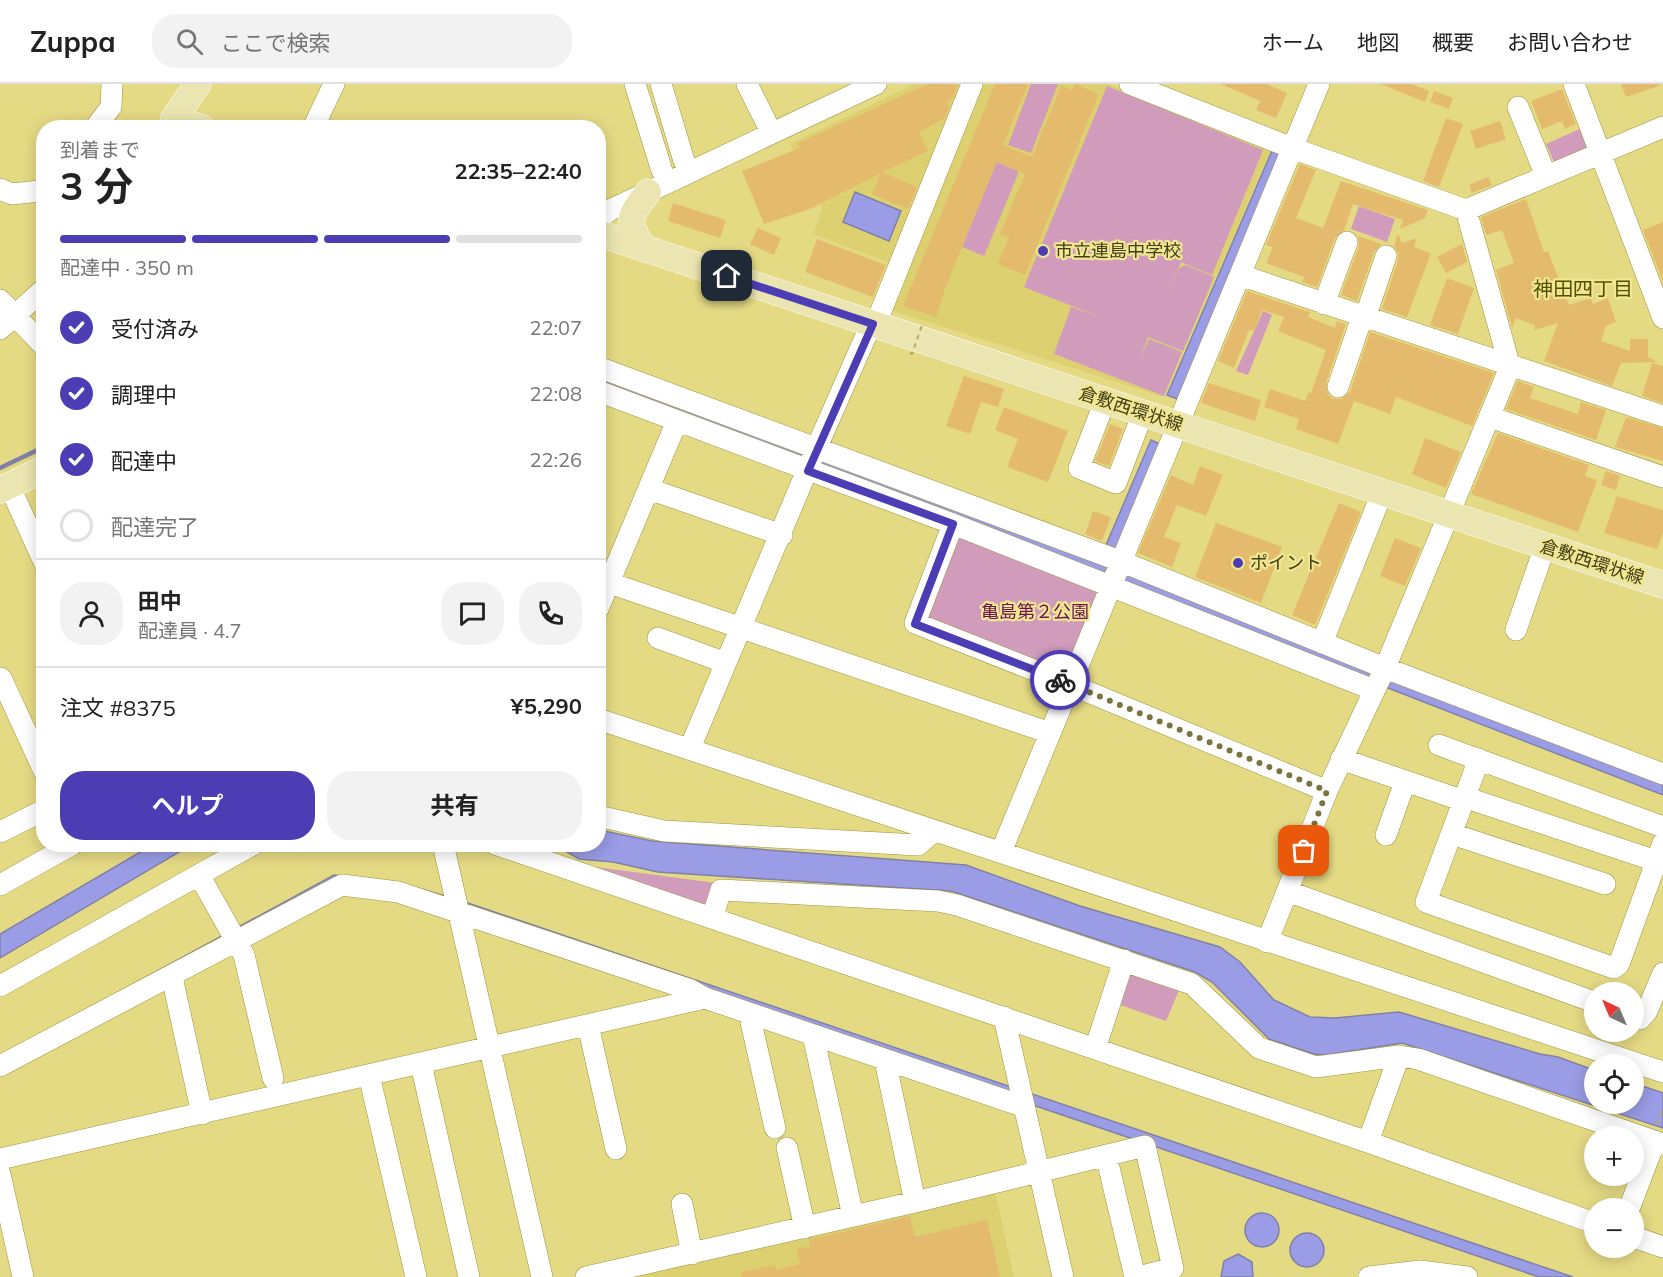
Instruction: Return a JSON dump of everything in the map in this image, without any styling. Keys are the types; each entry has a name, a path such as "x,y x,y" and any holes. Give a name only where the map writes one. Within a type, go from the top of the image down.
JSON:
{"main road":[{"path":"173,120 198,84"},
{"path":"644,249 633,232 631,213 648,192"},
{"name":"倉敷西環状線","path":"606,236 1663,585"},
{"path":"6,496 36,475"},
{"path":"6,496 36,489"}],"street":[{"path":"101,120 111,107 112,84"},
{"path":"317,120 334,84"},
{"path":"635,84 662,171"},
{"path":"661,84 684,161"},
{"path":"747,84 766,122"},
{"path":"606,198 843,84"},
{"path":"606,213 876,84"},
{"path":"690,748 742,630 812,460 873,324 972,84"},
{"path":"1130,84 1292,148 1466,210 1663,127"},
{"path":"1001,852 1319,84"},
{"path":"1574,84 1663,318"},
{"path":"1518,106 1546,176"},
{"path":"0,189 12,194 36,192"},
{"path":"1267,942 1327,791 1380,679 1510,367 1466,210"},
{"path":"1324,304 1347,242"},
{"path":"1338,387 1386,256"},
{"path":"1240,275 1510,367 1663,416"},
{"path":"7,322 36,296"},
{"path":"0,300 7,322 36,341"},
{"path":"606,370 953,524 1115,573 1322,643 1380,679"},
{"path":"606,394 677,421 812,460 1115,573 1380,679 1663,774"},
{"path":"1105,400 1079,468 1116,483 1143,413"},
{"path":"1490,417 1663,477"},
{"path":"606,577 649,489 677,421"},
{"path":"649,489 782,535"},
{"path":"1322,643 1382,493"},
{"path":"6,496 36,548"},
{"path":"953,524 915,624 1070,684 1327,791"},
{"path":"1516,630 1545,546"},
{"path":"606,582 742,630 1050,733"},
{"path":"658,638 726,663"},
{"path":"1,678 36,754"},
{"path":"606,722 1663,1072"},
{"path":"1439,745 1663,827"},
{"path":"1341,759 1405,782 1466,799 1660,852 1619,964 1614,968 1426,902 1466,799 1479,759"},
{"path":"1386,835 1405,782"},
{"path":"0,832 36,814"},
{"path":"606,818 664,831 918,845 934,831"},
{"path":"1452,834 1605,884"},
{"path":"0,885 59,852"},
{"path":"0,986 240,852"},
{"path":"445,852 542,1277"},
{"path":"518,852 1368,1142 1584,1219"},
{"path":"200,875 244,955 273,1078"},
{"path":"0,1066 160,981 172,977 233,937 342,885 398,892 457,906 705,998 885,1060 1021,1098"},
{"path":"712,918 721,890 938,901 993,916 1192,984 1259,1048 1316,1066 1399,1056 1418,1059 1658,1137 1633,1198"},
{"path":"1287,891 1584,998"},
{"path":"1095,1049 1124,960"},
{"path":"1644,1014 1663,973"},
{"path":"172,977 202,1114"},
{"path":"0,1159 705,998"},
{"path":"749,1013 775,1128"},
{"path":"1004,1017 1063,1277"},
{"path":"588,1025 616,1149"},
{"path":"813,1035 853,1216"},
{"path":"1368,1142 1399,1056"},
{"path":"885,1060 915,1202"},
{"path":"421,1064 468,1277"},
{"path":"369,1075 416,1277"},
{"path":"586,1277 805,1228 1038,1173 1106,1155 1145,1146 1173,1268 1137,1277 1106,1155"},
{"path":"787,1148 805,1228"},
{"path":"0,1174 23,1277"},
{"path":"682,1204 692,1254"},
{"path":"1644,1241 1663,1248"},
{"path":"1370,1277 1420,1271 1467,1277"}],"path":[{"path":"910,353 912,354 922,325 925,326"},
{"path":"1658,1137 1663,1107"}],"shaded area":[{"name":"市立連島中学校","path":"914,84 1108,84 1272,147 1164,397 887,309 903,268 813,234 823,208 790,144"},
{"path":"995,1191 1014,1277 618,1277"}],"green space":[{"path":"1031,84 1058,84 1031,153 1008,145"},
{"path":"1107,86 1263,150 1212,275 1181,262 1168,292 1179,268 1186,265 1214,277 1183,351 1148,337 1140,360 1149,339 1182,352 1164,396 1054,354 1071,307 1102,318 1024,287"},
{"path":"1582,128 1592,150 1556,166 1546,144"},
{"path":"996,162 1018,171 1018,174 984,256 962,247"},
{"path":"1359,206 1395,219 1387,242 1351,229"},
{"path":"1263,311 1272,315 1248,375 1236,371"},
{"name":"亀島第２公園","path":"955,535 1100,591 1069,670 1062,675 922,623"},
{"path":"573,864 716,883 710,903 701,906"},
{"path":"1132,970 1180,988 1166,1021 1115,1003"}],"water":[{"path":"1274,146 1284,151 1180,400 1167,395"},
{"path":"855,192 901,211 889,241 843,222"},
{"path":"606,377 1110,567 1663,782 1663,795 1118,583 606,389"},
{"path":"1151,440 1164,446 1120,551 1106,545"},
{"path":"606,831 652,841 966,865 1080,906 1220,947 1240,962 1274,1000 1310,1017 1335,1018 1399,1012 1584,1066 1584,1102 1402,1043 1326,1055 1314,1054 1269,1039 1212,982 1195,972 951,891 658,872 613,862 579,859 567,852 606,852"},
{"path":"140,852 179,852 0,958 0,934"},
{"path":"334,875 397,882 459,900 1573,1277 1539,1277 1027,1103 348,882 95,1005"},
{"path":"1644,1086 1663,1093 1663,1128 1620,1114 1644,1114"},
{"path":"1262,1213 1274,1218 1279,1230 1274,1242 1262,1247 1250,1242 1245,1230 1250,1218"},
{"path":"1307,1233 1319,1238 1324,1250 1319,1262 1307,1267 1295,1262 1290,1250 1295,1238"},
{"path":"1238,1254 1252,1262 1253,1277 1221,1277 1224,1261"}],"building":[{"path":"928,84 958,84 952,99 946,102 949,107 944,119 919,132 928,151 882,172 917,187 908,209 872,194 881,173 810,209 764,224 742,171 800,148 798,143"},
{"path":"995,84 1028,84 1003,145 1032,157 1061,86 1072,90 1075,84 1099,94 1025,275 998,264 1009,237 1000,234 1025,174 997,162 946,286 936,317 903,306"},
{"path":"1221,84 1266,84 1287,93 1276,118 1256,110 1260,101"},
{"path":"1381,84 1411,84 1429,91 1425,102"},
{"path":"1621,84 1659,84 1659,86 1626,97"},
{"path":"1562,89 1576,124 1565,129 1562,121 1542,129 1531,101"},
{"path":"1434,91 1453,98 1449,109 1430,102"},
{"path":"1446,118 1463,124 1439,187 1423,181"},
{"path":"1500,121 1506,139 1476,149 1470,131"},
{"path":"1300,164 1316,170 1296,218 1323,228 1341,181 1428,210 1425,218 1400,229 1403,220 1353,204 1344,230 1335,238 1317,287 1302,282 1304,277 1266,263 1273,247 1266,245"},
{"path":"1488,177 1492,185 1472,193 1469,185"},
{"path":"1526,199 1544,252 1548,251 1569,305 1591,298 1593,304 1608,298 1616,322 1606,326 1601,341 1630,351 1630,339 1648,339 1648,357 1658,362 1621,363 1612,386 1544,361 1558,323 1534,330 1535,325 1516,318 1512,328 1496,270 1514,263 1502,230 1486,235 1481,217"},
{"path":"673,203 726,220 720,238 668,221"},
{"path":"1663,222 1663,282 1643,230"},
{"path":"758,228 781,238 774,255 750,244"},
{"path":"1398,234 1402,243 1417,238 1414,247 1431,253 1407,317 1382,309 1398,260 1398,253 1394,246"},
{"path":"1358,236 1382,244 1374,252 1357,301 1341,295 1359,246"},
{"path":"817,239 886,265 873,297 805,272"},
{"path":"1462,244 1467,262 1446,273 1437,257"},
{"path":"1447,278 1474,288 1458,334 1430,325"},
{"path":"1247,291 1310,312 1308,317 1335,328 1337,321 1346,324 1326,383 1328,395 1334,399 1341,399 1350,392 1370,332 1494,373 1472,426 1396,397 1390,414 1354,401 1338,444 1296,429 1299,419 1264,407 1270,389 1305,401 1309,392 1311,393 1326,350 1278,331 1284,317 1262,310 1254,331 1249,330 1234,368 1218,361"},
{"path":"1652,363 1663,366 1663,403 1642,396"},
{"path":"964,376 1004,389 998,407 981,402 970,434 946,426"},
{"path":"1518,381 1534,387 1530,398 1578,414 1581,402 1606,410 1596,440 1506,409"},
{"path":"1209,383 1261,400 1255,421 1201,403"},
{"path":"1004,407 1068,431 1048,482 1007,467 1018,439 995,430"},
{"path":"1626,417 1663,428 1663,461 1615,447"},
{"path":"1110,424 1123,429 1109,466 1095,461"},
{"path":"1498,433 1589,465 1585,476 1597,480 1578,532 1471,494"},
{"path":"1425,438 1461,452 1446,488 1412,474"},
{"path":"1200,466 1223,475 1206,516 1177,505 1164,537 1181,543 1172,567 1138,553 1171,475 1193,485"},
{"path":"1606,471 1620,476 1616,490 1601,485"},
{"path":"1617,496 1663,510 1663,533 1657,549 1604,533"},
{"path":"1339,503 1361,512 1315,625 1292,615"},
{"path":"1093,511 1111,517 1102,541 1085,534"},
{"name":"ポイント","path":"1216,523 1282,547 1261,603 1195,577"},
{"path":"1395,538 1421,548 1405,586 1380,576"},
{"path":"910,1216 915,1237 987,1220 1000,1277 742,1277 741,1272 775,1265 776,1270 800,1264 797,1249 810,1246 809,1240 811,1239"}],"waterway":[{"path":"0,468 36,451"}],"way so far":[{"path":"1060,680 1327,791 1304,851"}],"place":[{"name":"市立連島中学校","path":"1043,251"},
{"name":"ポイント","path":"1238,563"}],"district":[{"name":"神田四丁目","path":"1583,289"}],"route":[{"path":"727,276 873,324 864,338 808,471 953,524 915,624 1060,680"}]}
